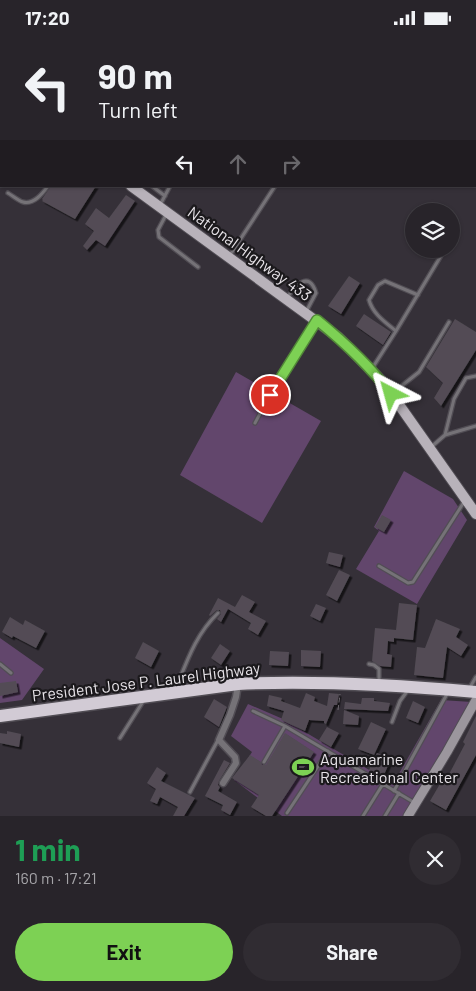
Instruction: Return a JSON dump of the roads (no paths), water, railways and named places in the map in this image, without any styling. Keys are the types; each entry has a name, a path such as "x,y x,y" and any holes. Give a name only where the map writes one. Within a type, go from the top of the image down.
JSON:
{"highway":[{"name":"President Jose P. Laurel Highway","path":"0,716 238,683 341,684 447,691 473,695"}],"main road":[{"name":"National Highway 433","path":"133,187 338,337 371,370 391,394 476,514"}],"street":[{"path":"223,783 236,763 235,757 219,740 236,697 238,683"},
{"path":"409,815 473,695"}],"lane":[{"path":"8,193 24,203 39,197 47,187"},
{"path":"153,187 165,195"},
{"path":"169,187 165,195 158,237 198,267"},
{"path":"228,258 274,187"},
{"path":"371,370 441,258"},
{"path":"396,331 371,308 369,300 378,285 385,281 418,295"},
{"path":"287,299 299,282 310,283 316,293 306,312"},
{"path":"255,423 270,395 317,320"},
{"path":"391,394 400,389 419,372 449,322"},
{"path":"445,435 454,399 466,378 476,376"},
{"path":"430,448 445,435 476,427"},
{"path":"379,566 408,583 413,582 466,500"},
{"path":"174,691 195,643 203,629 218,613"},
{"path":"0,664 11,673"},
{"path":"369,664 379,669 379,686"},
{"path":"473,695 476,677"},
{"path":"392,722 400,701 409,688"},
{"path":"394,791 445,698 447,691"},
{"path":"120,739 147,695"},
{"path":"253,711 285,726 416,803"},
{"path":"264,762 285,726"},
{"path":"190,792 219,740"},
{"path":"287,813 328,751"},
{"path":"363,816 383,784"},
{"path":"385,816 399,793"}],"place":[{"name":"Aquamarine Recreational Center","path":"303,767"}]}
